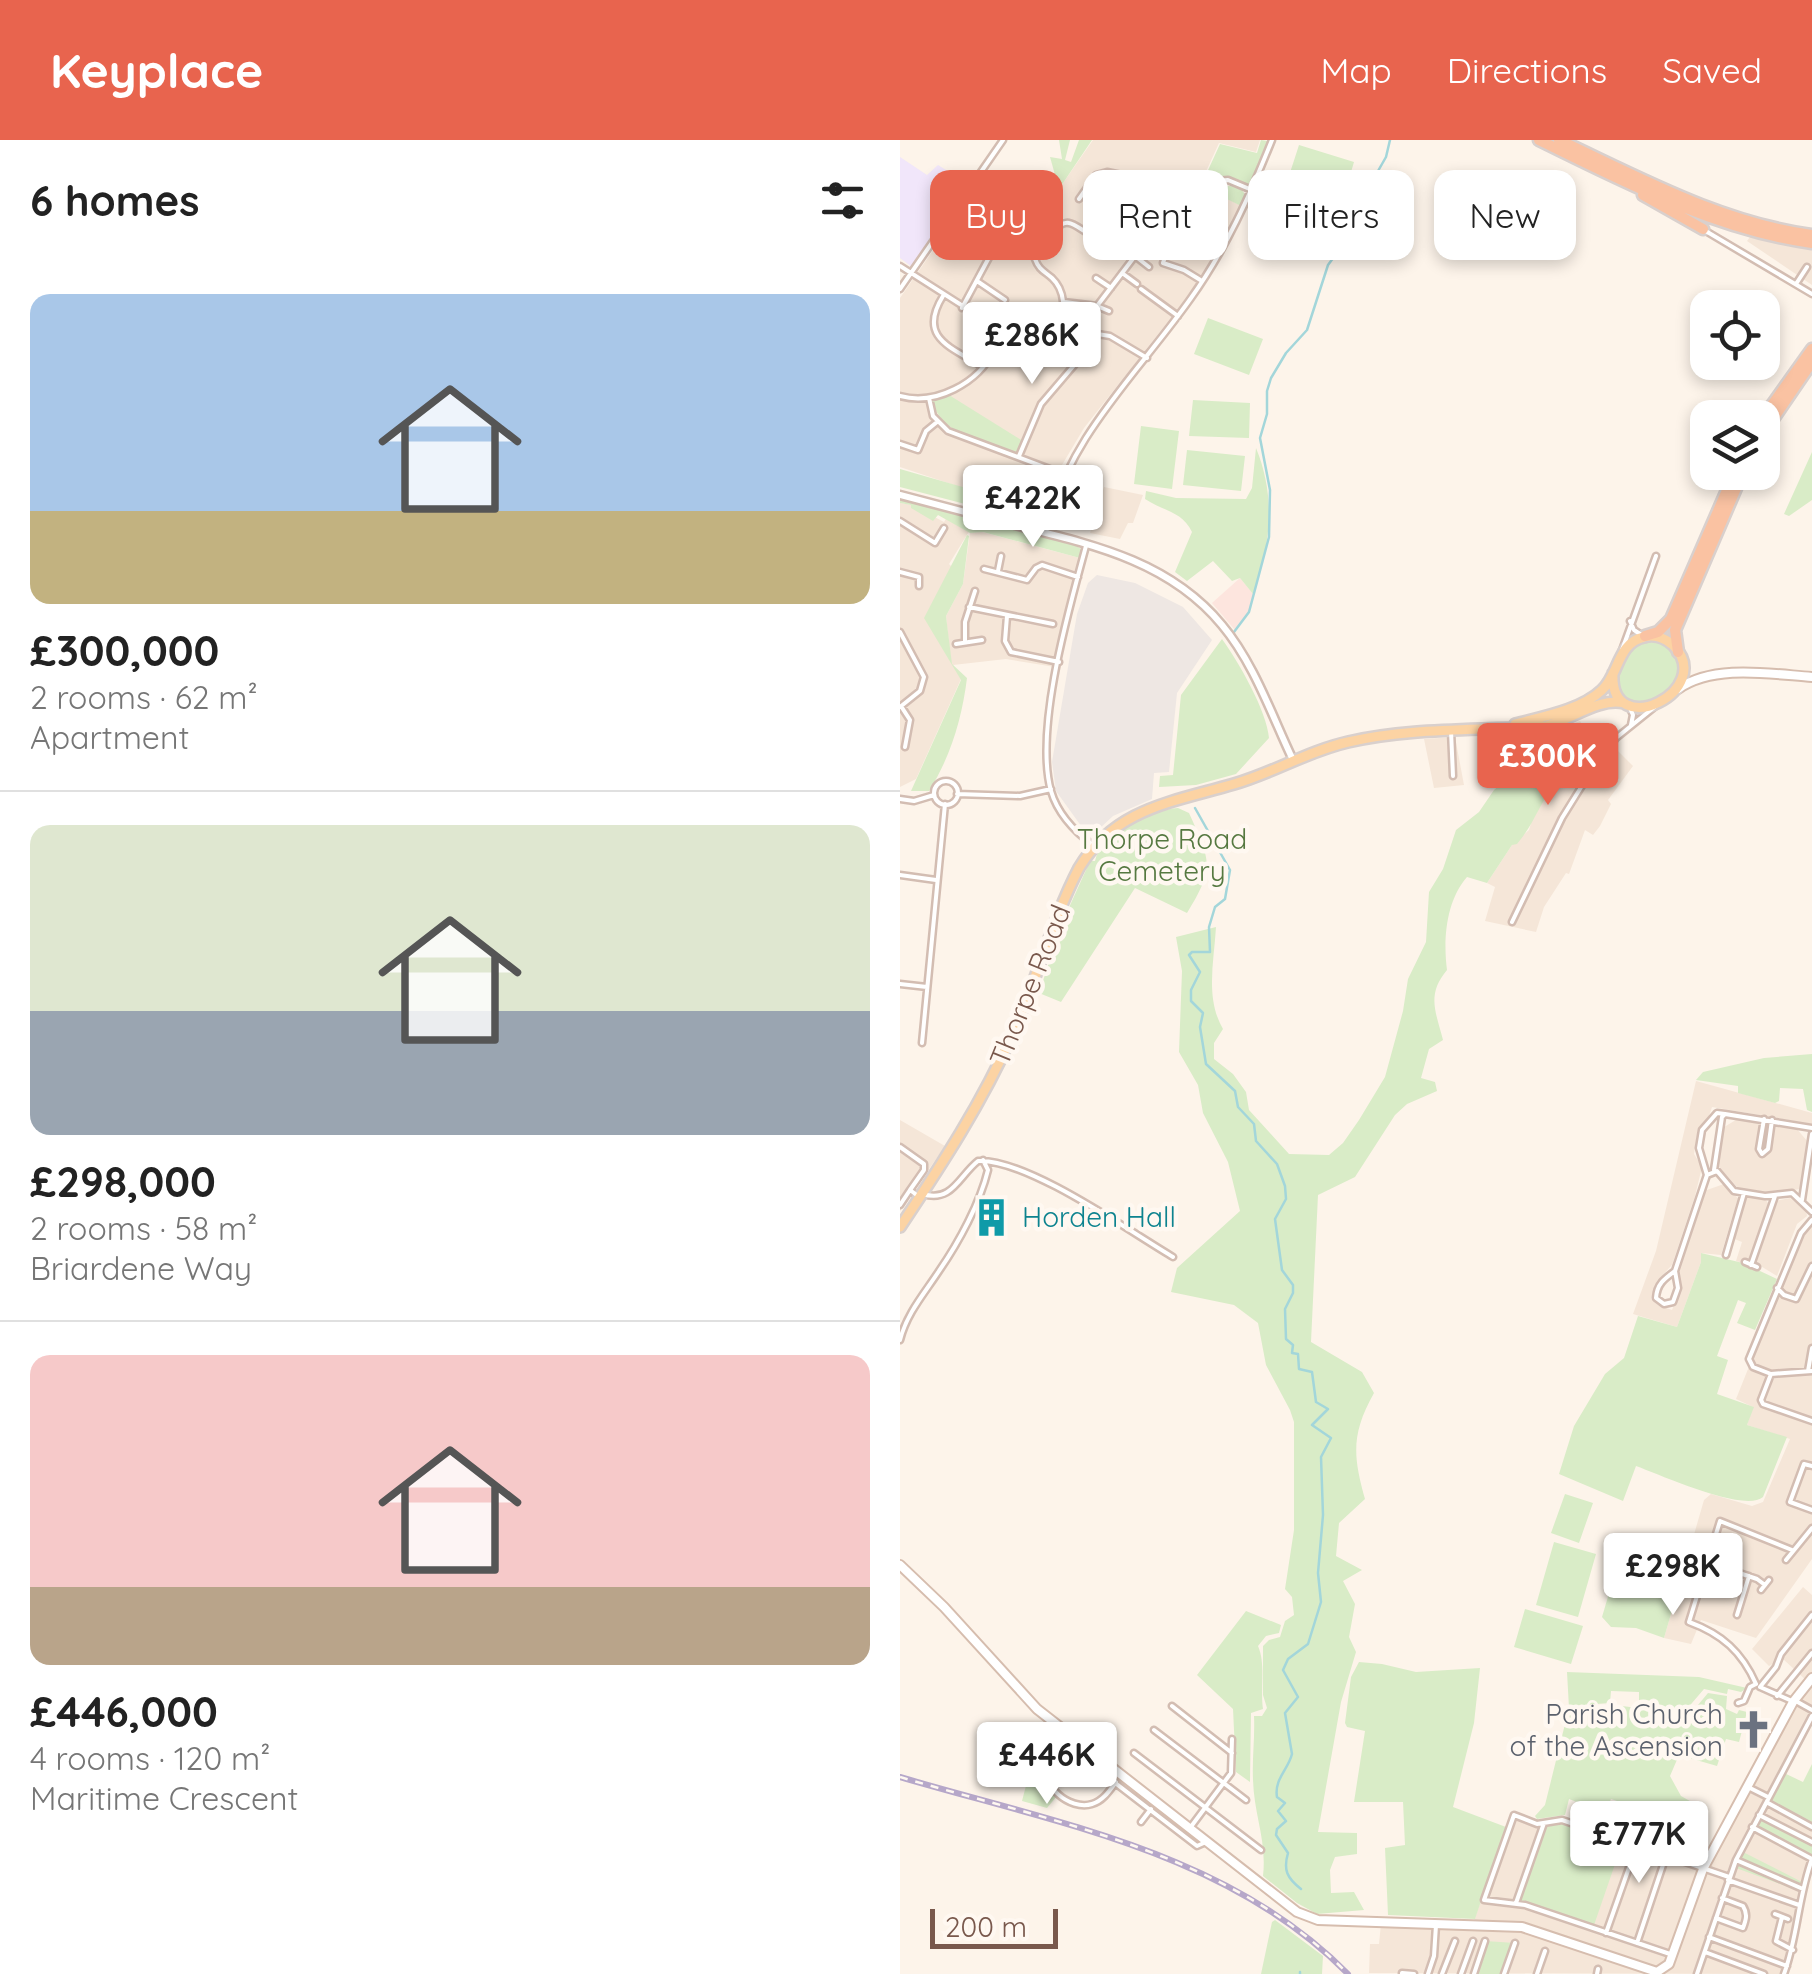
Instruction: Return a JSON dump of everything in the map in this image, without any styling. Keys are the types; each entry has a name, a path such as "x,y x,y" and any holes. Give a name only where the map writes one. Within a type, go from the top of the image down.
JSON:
{"highway":[{"path":"1539,140 1727,223 1812,243"},
{"path":"1559,140 1682,198 1740,218 1812,235"},
{"path":"1580,160 1703,229"},
{"path":"1775,400 1812,350"},
{"path":"1780,409 1812,362"},
{"path":"1644,636 1662,629 1671,619 1727,490"},
{"path":"1680,655 1674,637 1678,620 1735,490"}],"main road":[{"path":"1702,676 1668,641 1644,636 1630,643 1621,656 1613,673 1614,690 1626,704 1642,708 1660,702 1702,676 1812,677"},
{"path":"1674,692 1682,679 1680,655"},
{"name":"Thorpe Road","path":"1491,729 1573,706 1602,690 1613,673"},
{"name":"Thorpe Road","path":"900,1227 986,1090 1013,1033 1072,882 1094,846 1116,826 1142,809 1240,782 1293,760 1365,738 1546,726 1607,702 1626,704"},
{"path":"900,1565 1066,1738 1297,1912 1319,1920 1530,1928 1644,1971 1664,1972 1703,1869 1794,1701 1812,1678"}],"street":[{"path":"983,170 1003,140"},
{"path":"1260,170 1272,140"},
{"path":"1079,199 1083,194"},
{"path":"1046,532 1064,474 1084,437 1202,282 1232,234 1248,199"},
{"path":"1062,328 1064,302 1056,281 1037,267 1037,253 1063,224 1083,230"},
{"path":"1703,229 1812,294"},
{"path":"900,289 930,248"},
{"path":"962,308 988,260"},
{"path":"1097,306 1132,260"},
{"path":"1140,260 1149,267"},
{"path":"1164,260 1163,264 1184,270 1202,282"},
{"path":"900,266 977,315 1110,336 1147,358"},
{"path":"1796,284 1807,267"},
{"path":"1122,273 1178,316"},
{"path":"1096,278 1111,288"},
{"path":"977,280 1005,300"},
{"path":"944,296 934,312 934,330 943,342 982,366"},
{"path":"1064,302 1097,306 1108,312"},
{"path":"900,396 929,398 962,384 995,348 1001,318"},
{"path":"1018,458 1041,404 1082,356 1090,332"},
{"path":"929,398 937,422 965,439 1064,474"},
{"path":"900,444 918,450 926,431 937,422"},
{"path":"900,495 1086,544 1151,568 1184,589 1209,610 1235,643 1293,760"},
{"path":"900,521 935,543 944,528"},
{"path":"1086,544 1051,708 1047,766 1051,789 1070,826 1094,846"},
{"path":"997,572 1001,556"},
{"path":"1621,656 1630,621 1656,556"},
{"path":"984,569 1026,580 1042,565 1078,577"},
{"path":"900,572 920,577 919,586"},
{"path":"966,642 965,622 976,590"},
{"path":"969,607 1053,624"},
{"path":"1007,616 1004,641 1010,652 1060,662"},
{"path":"1630,621 1634,630 1644,636"},
{"path":"900,632 924,678 923,688 901,706 910,720 905,747"},
{"path":"956,644 982,640"},
{"path":"1512,922 1562,818 1604,754 1660,702"},
{"path":"1626,704 1634,716 1632,725"},
{"path":"1450,731 1452,776"},
{"path":"934,795 936,786 944,781 955,786 954,801 944,804"},
{"path":"957,794 1020,796 1051,789"},
{"path":"900,800 914,801 934,795"},
{"path":"934,795 944,804"},
{"path":"922,1043 944,804"},
{"path":"900,875 936,880"},
{"path":"900,984 927,987"},
{"path":"1707,1175 1699,1154 1702,1130 1716,1112 1772,1120 1812,1131 1802,1200"},
{"path":"1674,1272 1662,1280 1656,1293 1656,1299 1664,1304 1673,1302 1677,1294 1674,1272 1707,1175 1714,1170 1725,1114"},
{"path":"1764,1119 1759,1148 1762,1154 1768,1150 1772,1120"},
{"path":"900,1147 924,1164 924,1170 900,1205"},
{"path":"900,1340 905,1321 943,1266 974,1206 988,1170 983,1160"},
{"path":"910,1190 933,1197 949,1192 972,1165 983,1160 1006,1163 1173,1257"},
{"path":"1714,1170 1734,1191 1792,1194 1812,1212"},
{"path":"1729,1251 1744,1193"},
{"path":"1751,1265 1775,1196"},
{"path":"1812,1220 1801,1233 1749,1364 1771,1374 1810,1371 1812,1348"},
{"path":"1778,1288 1784,1295 1796,1298 1812,1266"},
{"path":"1771,1374 1763,1404 1812,1422"},
{"path":"1812,1466 1804,1464 1790,1502 1812,1510"},
{"path":"1697,1974 1736,1860 1812,1713 1758,1685 1734,1648 1715,1632 1689,1622 1720,1521 1792,1550"},
{"path":"1786,1560 1812,1528"},
{"path":"1707,1562 1765,1585"},
{"path":"1746,1614 1738,1613 1749,1576"},
{"path":"1738,1703 1744,1701 1750,1686 1758,1685 1776,1668 1781,1654 1812,1615"},
{"path":"1777,1696 1812,1653"},
{"path":"1172,1706 1232,1753"},
{"path":"1154,1730 1246,1800"},
{"path":"1116,1782 1092,1805 1074,1804 1057,1794 1046,1768 1066,1738 1198,1846 1207,1841"},
{"path":"1190,1828 1231,1773 1232,1738"},
{"path":"1134,1753 1261,1850"},
{"path":"1748,1786 1812,1826"},
{"path":"1140,1822 1150,1809"},
{"path":"1759,1814 1812,1842"},
{"path":"1673,1955 1516,1904 1484,1900 1514,1815 1537,1824 1562,1820 1800,1906"},
{"path":"1516,1904 1544,1823"},
{"path":"1752,1827 1812,1859 1793,1950 1784,1974"},
{"path":"1606,1932 1642,1828"},
{"path":"1637,1943 1666,1856 1676,1839"},
{"path":"1736,1860 1803,1889"},
{"path":"1722,1898 1746,1911 1744,1928"},
{"path":"1782,1917 1776,1940 1793,1950"},
{"path":"1716,1918 1750,1931"},
{"path":"1428,1974 1434,1956 1436,1923"},
{"path":"1710,1938 1787,1966"},
{"path":"1442,1974 1455,1941"},
{"path":"1461,1974 1473,1941"},
{"path":"1474,1974 1486,1942"},
{"path":"1504,1974 1515,1943"},
{"path":"1537,1974 1545,1951"},
{"path":"1705,1952 1764,1974"},
{"path":"1402,1973 1414,1974"}],"shaded area":[{"path":"1093,140 1260,140 1256,152 1219,143 1207,170 1083,170 1083,260 1211,260 1197,285 1084,428 1059,470 1044,506 1013,495 998,497 960,487 900,467 900,298 930,255 930,260 1063,260 1063,183"},
{"path":"900,157 927,175 930,172 930,240 912,267 900,258"},
{"path":"1228,199 1241,206 1228,229"},
{"path":"1750,237 1812,247 1812,285 1747,241"},
{"path":"1104,487 1143,495 1133,523 1128,523 1120,539 1090,533"},
{"path":"900,503 944,522 947,517 970,530 949,564 953,568 925,618 951,662 946,616 963,584 970,533 982,532 1080,558 1055,667 1006,659 953,665 961,679 916,779 900,787"},
{"path":"1097,575 1135,583 1183,607 1212,640 1177,693 1169,772 1154,773 1152,799 1113,816 1100,828 1084,830 1056,791 1052,762 1077,614 1088,583"},
{"path":"1240,578 1253,594 1249,613 1235,630 1212,603"},
{"path":"1580,721 1585,729 1575,749 1587,776 1598,762 1610,761 1617,750 1633,766 1608,800 1611,804 1600,826 1593,835 1585,830 1569,874 1544,907 1536,932 1485,921 1495,887 1487,883 1512,845 1529,830 1534,813 1552,787 1543,768 1536,735"},
{"path":"1455,737 1464,785 1434,788 1424,739"},
{"path":"1696,1081 1812,1113 1812,1124 1712,1107 1708,1119 1698,1129 1694,1154 1702,1167 1695,1196 1672,1265 1657,1281 1651,1299 1658,1305 1672,1310 1681,1288 1677,1271 1704,1191 1724,1184 1738,1198 1721,1255 1701,1253 1677,1327 1633,1314 1656,1251"},
{"path":"1739,1118 1796,1128 1808,1142 1800,1189 1769,1194 1738,1188 1718,1166 1721,1129"},
{"path":"900,1120 945,1146 900,1211"},
{"path":"1790,1198 1806,1210 1807,1216 1797,1224 1777,1276 1754,1262 1776,1201"},
{"path":"1745,1199 1766,1200 1770,1206 1750,1259 1743,1263 1736,1261 1742,1242 1732,1238"},
{"path":"1812,1223 1812,1559 1756,1638 1701,1620 1691,1644 1664,1638 1704,1500 1711,1494 1752,1506 1763,1502 1790,1439 1747,1425 1753,1407 1736,1399 1797,1247"},
{"path":"1803,1587 1812,1595 1812,1710 1794,1700 1808,1682 1783,1659 1769,1666 1752,1649"},
{"path":"1793,1702 1812,1716 1766,1801 1812,1827 1812,1859 1796,1940 1784,1974 1369,1973 1370,1944 1379,1944 1381,1924 1473,1924 1510,1815 1540,1826 1566,1818 1670,1853 1679,1839 1695,1845 1686,1862 1703,1868"}],"green space":[{"path":"1059,140 1070,140 1065,160 1071,162 1079,140 1092,140 1063,183 1063,170 1054,170 1050,157 1062,159"},
{"path":"1261,140 1267,141 1259,170 1248,170 1248,185 1228,178 1228,170 1208,170 1220,144 1257,153"},
{"path":"1299,145 1354,162 1352,170 1291,170"},
{"path":"1228,186 1240,187 1246,196 1241,206 1228,200"},
{"path":"1208,318 1263,339 1249,375 1194,354"},
{"path":"949,395 1023,441 1015,453 966,436 945,422 932,401"},
{"path":"1193,400 1250,403 1249,438 1189,436"},
{"path":"1141,426 1179,431 1172,489 1134,484"},
{"path":"1256,448 1267,484 1269,521 1253,594 1240,578 1232,581 1213,561 1187,581 1175,572 1192,532 1177,515 1145,499 1146,491 1176,498 1246,499 1252,488"},
{"path":"1187,450 1245,456 1241,491 1183,485"},
{"path":"1812,452 1812,500 1789,516 1784,514"},
{"path":"900,469 1048,509 1046,518 1034,522 900,487"},
{"path":"900,497 1069,543 1081,549 1080,558 983,532 970,533 938,515 933,521 911,505 900,503"},
{"path":"967,535 963,584 946,616 952,664 967,678 962,708 937,778 929,791 911,791 961,680 924,618"},
{"path":"1222,639 1257,701 1269,738 1236,774 1196,785 1159,787 1160,776 1173,775 1181,695"},
{"path":"1655,640 1674,651 1680,665 1677,679 1654,700 1639,704 1626,701 1618,689 1621,662 1631,649"},
{"path":"1517,769 1524,769 1536,779 1546,776 1552,787 1527,831 1512,845 1487,883 1467,877 1454,897 1446,933 1447,970 1435,996 1443,1040 1429,1049 1421,1078 1435,1082 1437,1091 1407,1104 1395,1115 1355,1177 1318,1195 1311,1342 1362,1372 1374,1393 1361,1421 1356,1445 1365,1499 1339,1523 1336,1556 1362,1570 1343,1581 1355,1604 1349,1637 1356,1652 1341,1702 1318,1832 1357,1833 1357,1854 1335,1857 1330,1870 1331,1893 1354,1892 1364,1910 1317,1914 1263,1876 1253,1780 1254,1716 1262,1716 1267,1708 1263,1695 1263,1646 1280,1637 1285,1621 1294,1615 1292,1597 1285,1589 1294,1530 1294,1422 1266,1365 1258,1323 1234,1305 1171,1292 1177,1268 1240,1211 1228,1162 1203,1113 1198,1085 1179,1052 1182,971 1176,937 1216,927 1212,992 1223,1029 1214,1043 1214,1059 1233,1074 1246,1092 1249,1110 1289,1154 1329,1155 1343,1143 1385,1077 1408,979 1426,942 1429,892 1443,869 1456,830 1479,812 1494,790"},
{"name":"Thorpe Road Cemetery","path":"1178,808 1189,813 1207,864 1202,885 1187,913 1135,888 1061,1002 1039,993 1062,923 1090,861 1095,861 1107,841 1128,824"},
{"path":"1812,1054 1812,1112 1807,1110 1803,1089 1780,1088 1779,1101 1775,1103 1738,1093 1738,1086 1696,1080 1703,1072 1764,1058"},
{"path":"1701,1253 1743,1263 1777,1279 1755,1330 1737,1323 1746,1303 1738,1300 1717,1356 1728,1360 1717,1394 1754,1407 1747,1425 1787,1437 1763,1497 1753,1501 1721,1497 1636,1466 1623,1501 1559,1474 1574,1426 1605,1374 1624,1358 1638,1316 1677,1327"},
{"path":"1565,1494 1593,1503 1579,1543 1551,1533"},
{"path":"1554,1542 1596,1554 1578,1617 1536,1605"},
{"path":"1632,1560 1660,1572 1678,1590 1664,1638 1636,1628 1611,1627 1602,1617 1615,1573"},
{"path":"1525,1609 1583,1626 1571,1664 1514,1647"},
{"path":"1246,1611 1281,1625 1279,1633 1266,1636 1258,1646 1263,1709 1251,1713 1250,1782 1236,1772 1233,1709 1197,1675"},
{"path":"1359,1662 1416,1672 1480,1668 1474,1723 1453,1807 1506,1827 1475,1919 1388,1915 1385,1848 1405,1845 1403,1802 1354,1802 1365,1731 1345,1723 1351,1677"},
{"path":"1567,1672 1699,1677 1747,1688 1741,1692 1728,1689 1727,1694 1704,1689 1686,1710 1639,1706 1639,1692 1611,1691 1610,1703 1583,1705 1580,1730 1585,1706 1685,1714 1693,1711 1708,1693 1727,1696 1726,1709 1737,1714 1739,1710 1747,1712 1739,1742 1726,1739 1717,1766 1679,1755 1670,1776 1681,1796 1697,1805 1699,1811 1698,1821 1683,1838 1634,1822 1632,1806 1611,1799 1605,1813 1569,1799 1565,1815 1537,1819 1535,1816 1545,1805 1569,1708"},
{"path":"1812,1764 1812,1827 1766,1802 1782,1772 1803,1782"},
{"path":"1029,1774 1044,1775 1057,1796 1047,1808 1022,1801"},
{"path":"1759,1815 1812,1842 1812,1859 1752,1827"},
{"path":"1562,1820 1623,1841 1593,1928 1516,1903 1544,1823"},
{"path":"1743,1852 1802,1882 1799,1891 1736,1868"},
{"path":"1275,1920 1323,1956 1322,1974 1261,1974"},
{"path":"1485,1941 1515,1943 1504,1974 1474,1974"}],"waterway":[{"path":"1234,632 1249,612 1269,537 1270,490 1260,438 1271,378 1307,330 1328,265 1364,216 1390,140"},
{"path":"1195,808 1230,870 1225,899 1215,907 1209,927 1210,952 1189,955 1200,972 1191,990 1191,1001 1203,1013 1200,1027 1206,1064 1235,1091 1238,1107 1254,1124 1256,1141 1277,1164 1285,1186 1286,1199 1275,1219 1282,1270 1293,1285 1285,1309 1286,1339 1293,1345 1292,1353 1298,1354 1299,1369 1312,1372 1316,1402 1328,1409 1312,1425 1331,1438 1321,1457 1321,1602 1308,1644 1288,1659 1283,1670 1298,1697 1285,1713 1292,1754 1278,1785 1277,1797 1285,1803 1278,1811 1286,1821 1276,1835 1288,1853 1287,1873 1301,1889"}],"railway":[{"path":"900,1777 1079,1828 1196,1871 1250,1899 1301,1933 1348,1974"}],"place":[{"name":"Horden Hall","path":"992,1217"},
{"name":"Parish Church of the Ascension","path":"1753,1730"}]}
